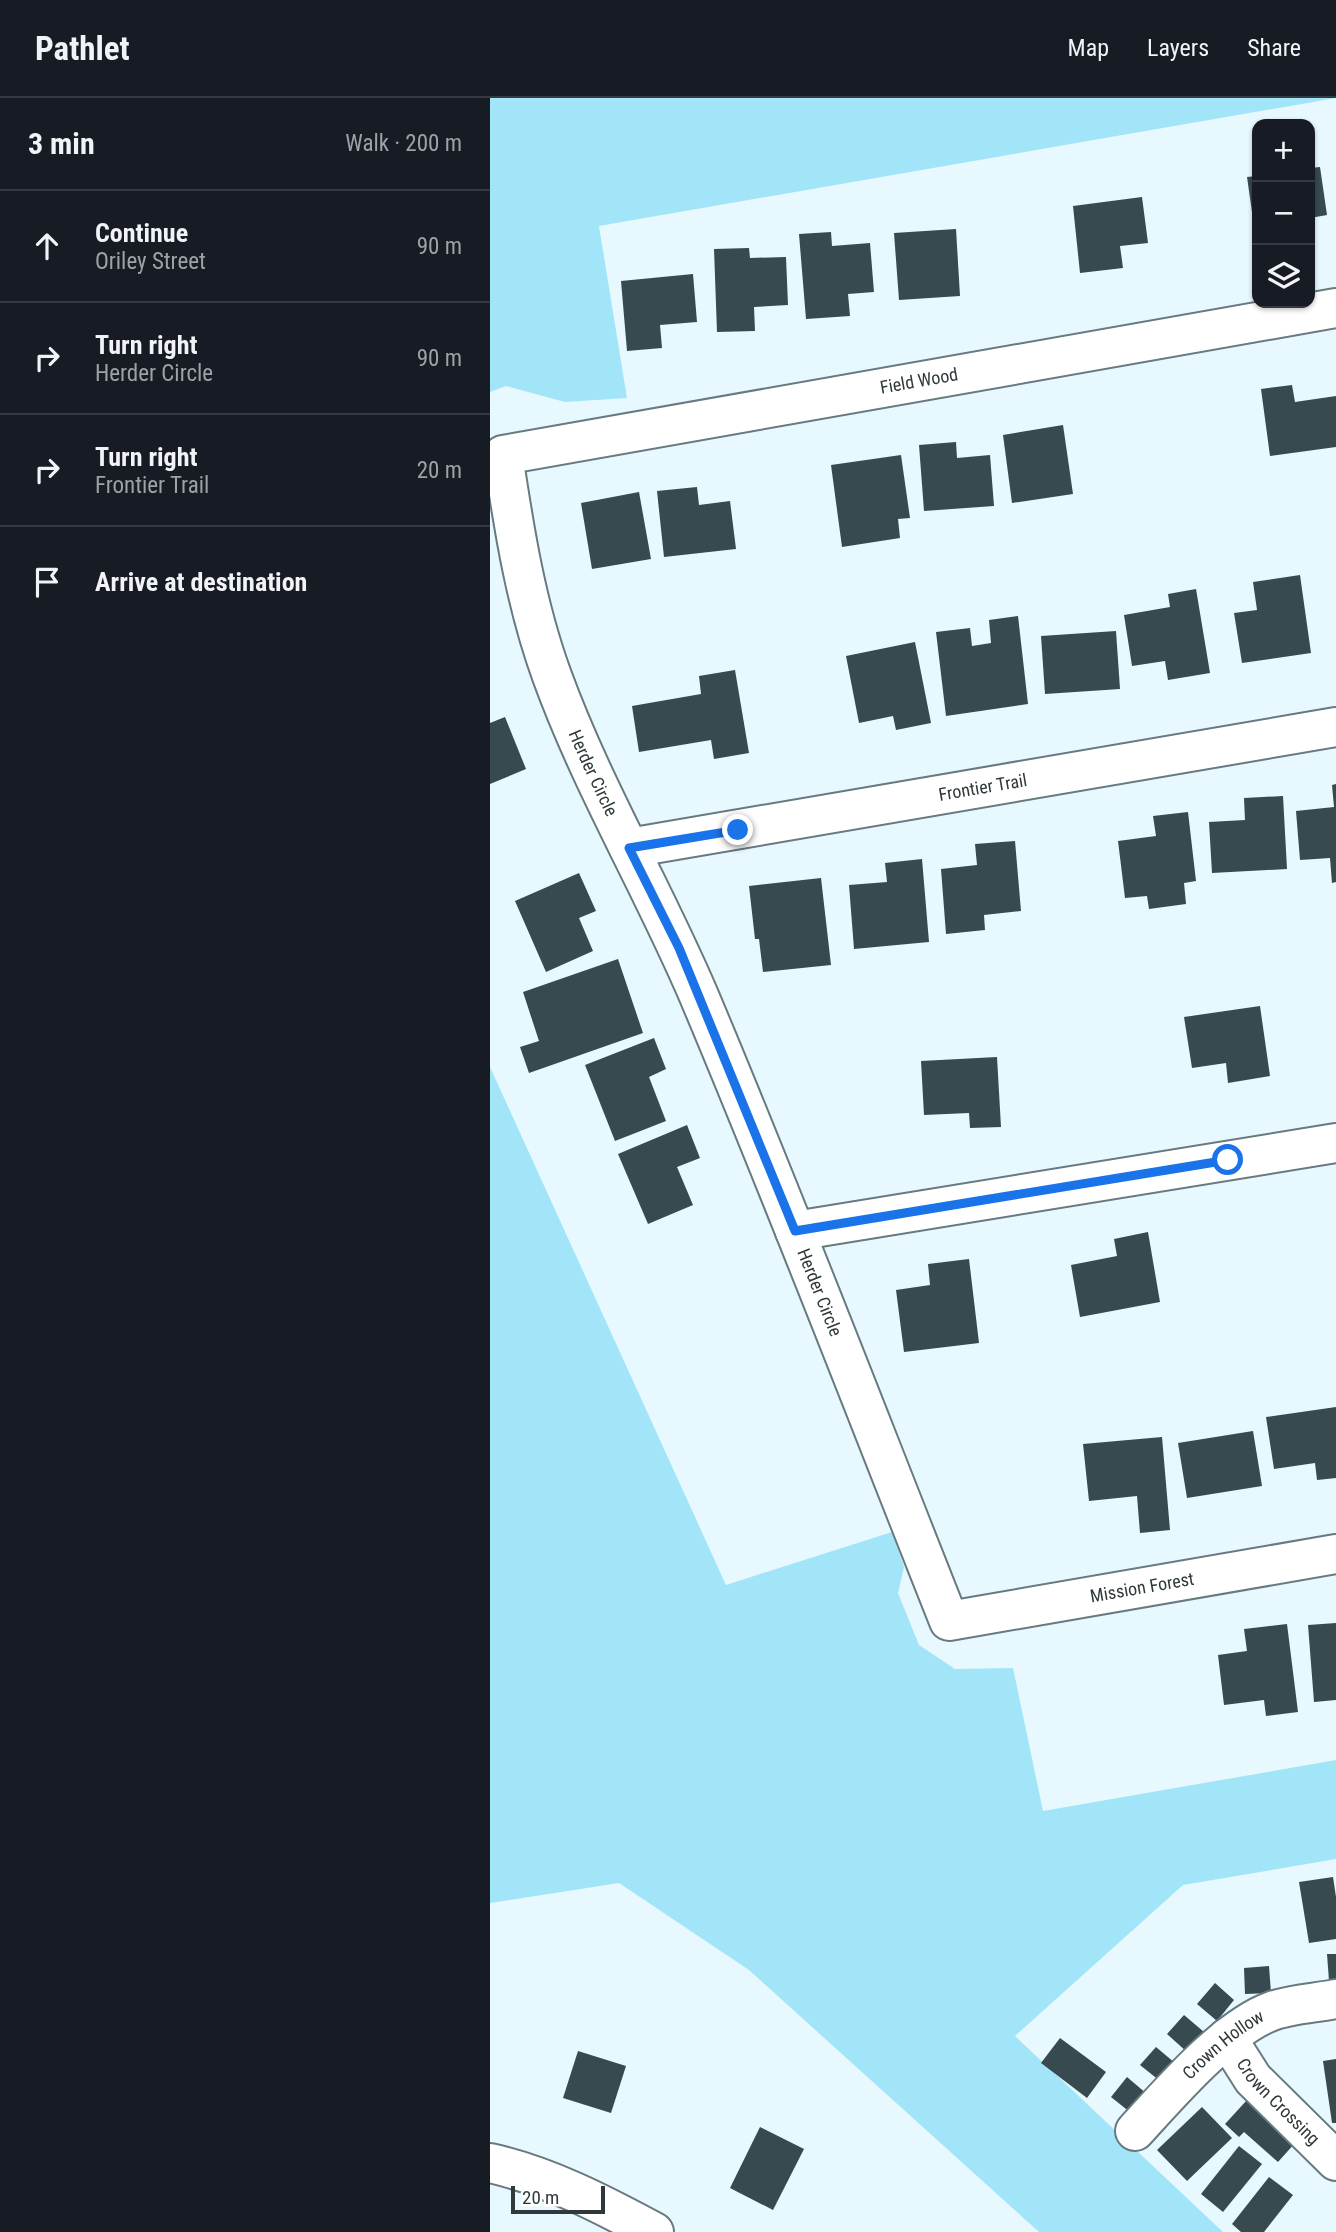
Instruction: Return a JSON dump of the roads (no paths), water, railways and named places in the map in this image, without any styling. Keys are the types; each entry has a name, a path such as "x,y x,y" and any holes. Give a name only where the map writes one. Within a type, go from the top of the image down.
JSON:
{"street":[{"name":"Field Wood","path":"503,455 1336,308"},
{"name":"Herder Circle","path":"503,455 527,588 551,673 584,756 679,948 795,1231 949,1621"},
{"name":"Frontier Trail","path":"629,848 1336,727"},
{"path":"795,1231 1336,1143"},
{"name":"Mission Forest","path":"949,1621 1336,1554"},
{"name":"Crown Hollow","path":"1135,2131 1167,2095 1243,2026 1273,2011 1336,1999"},
{"name":"Crown Crossing","path":"1227,2038 1253,2079 1336,2161"},
{"path":"490,2164 519,2170 604,2206 654,2232"}]}
